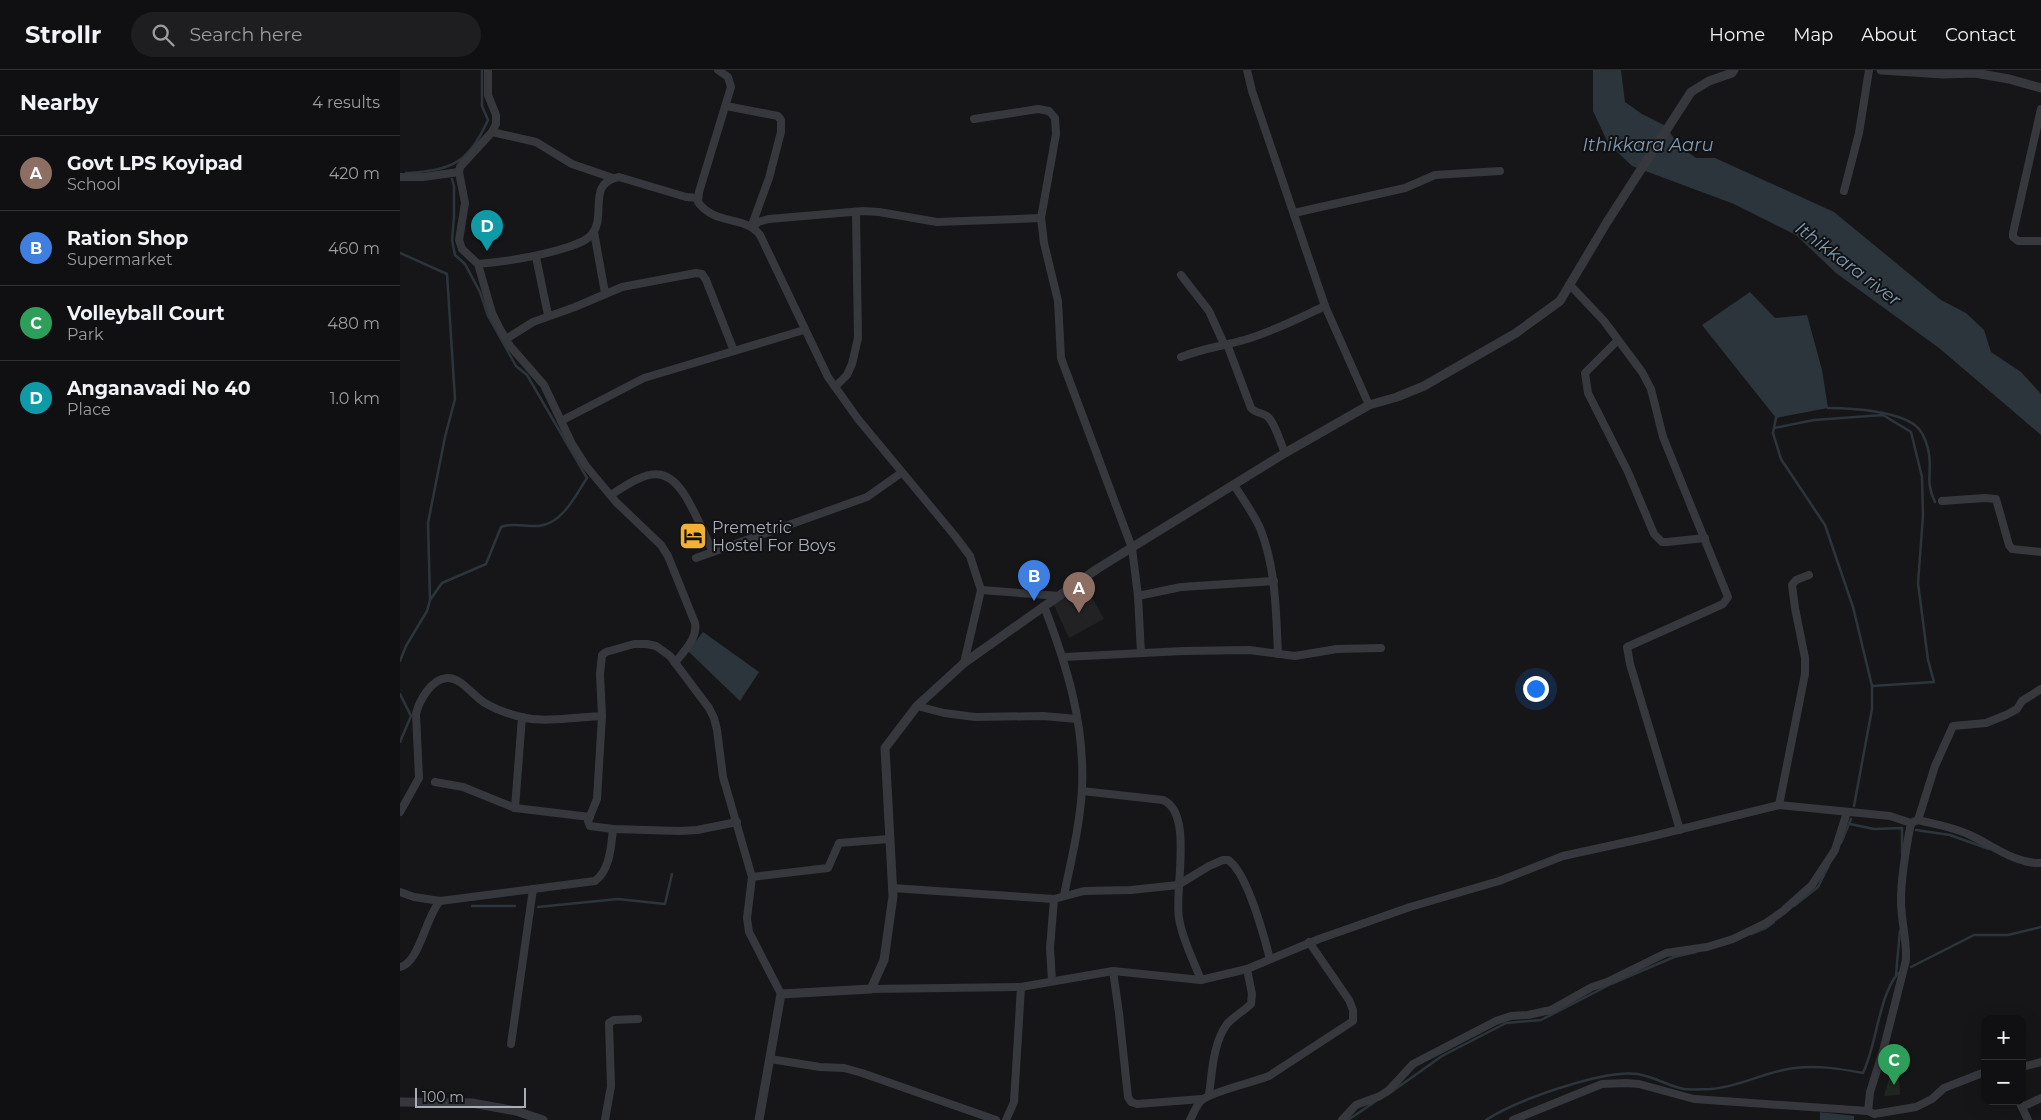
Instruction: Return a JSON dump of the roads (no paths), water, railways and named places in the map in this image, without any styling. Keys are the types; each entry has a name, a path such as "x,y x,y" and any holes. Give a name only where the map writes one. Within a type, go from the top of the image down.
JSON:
{"street":[{"path":"488,70 488,95 496,115 496,124 492,132 465,160 459,172 465,203 460,240 462,250 478,264 492,313 506,339 544,385 586,466 612,496 661,546 668,556 695,623 695,636 675,663"},
{"path":"718,70 725,74 730,81 731,87 698,198 702,207 712,215 752,227 760,235 804,330 835,387 901,473 970,556 980,590 964,663"},
{"path":"1247,70 1252,91 1325,306 1369,405"},
{"path":"871,988 884,960 893,896 888,839 885,748 917,706 964,663 1044,606 1132,548 1285,453 1369,405 1398,397 1424,386 1516,333 1560,301 1607,222 1691,92 1709,81 1732,73 1734,70"},
{"path":"1844,191 1859,133 1869,70"},
{"path":"1881,70 1943,74 2009,74 2041,88"},
{"path":"726,106 778,116 782,125 769,178 752,227"},
{"path":"974,118 1038,109 1049,111 1055,118 1056,134 1042,218 1044,244 1058,301 1061,358 1132,548 1138,596 1141,653"},
{"path":"2041,109 2014,233 2015,239 2018,241 2041,242"},
{"path":"492,132 536,142 572,164 613,178 619,177 686,197 698,198"},
{"path":"1294,213 1405,188 1435,175 1500,171"},
{"path":"400,177 423,177 459,172"},
{"path":"605,293 594,232 602,188 613,178"},
{"path":"752,227 758,222 769,219 856,212 879,212 937,222 1042,218"},
{"path":"835,387 846,375 852,364 858,338 856,212"},
{"path":"478,264 536,257 587,239 594,232"},
{"path":"536,257 548,315"},
{"path":"506,339 548,315 575,307 622,287 700,273 706,280 734,351"},
{"path":"1181,275 1209,311 1226,344 1251,408 1254,412 1268,416 1285,453"},
{"path":"1570,285 1604,321 1652,389 1663,436 1726,591 1727,601 1627,647 1630,664 1680,830"},
{"path":"1181,357 1202,349 1245,340 1285,325 1325,306"},
{"path":"561,420 644,378 804,330"},
{"path":"1618,340 1585,373 1588,393 1628,472 1654,534 1662,542 1705,538"},
{"path":"696,558 867,497 901,473"},
{"path":"612,496 629,483 646,476 662,475 672,479 683,490 713,552"},
{"path":"1234,485 1260,529 1274,581 1278,654"},
{"path":"1942,501 1996,499 2009,546 2012,549 2041,552"},
{"path":"1779,805 1806,658 1795,608 1792,584 1796,580 1809,575"},
{"path":"1138,596 1182,587 1274,581"},
{"path":"980,590 1060,596"},
{"path":"1044,606 1064,657 1081,738 1082,791 1064,896"},
{"path":"737,822 697,830 613,829 590,826 588,821 597,799 602,716 600,661 602,655 606,652 634,644 647,644 664,651 710,708 714,718 724,777 737,822 752,877 747,918 749,932 781,994 759,1120"},
{"path":"1064,657 1249,650 1294,656 1337,650 1381,648"},
{"path":"400,812 419,778 416,714 418,705 437,681 444,678 454,679 485,703 522,718 602,716"},
{"path":"1872,1115 1870,1092 1883,1051 1905,966 1907,945 1901,903 1906,846 1935,766 1953,726 1986,723 2006,715 2017,709 2022,701 2041,689"},
{"path":"917,706 944,713 975,717 1043,716 1077,719"},
{"path":"514,808 522,718"},
{"path":"435,782 464,787 514,808 590,817"},
{"path":"1082,791 1167,801 1175,813 1180,829 1182,860 1178,885 1178,916 1182,934 1201,980"},
{"path":"781,994 871,988 1021,987 1113,971 1201,980 1246,969 1309,942 1410,907 1499,881 1563,856 1680,830 1779,805 1890,816 1914,821 1969,834 2021,860 2041,863"},
{"path":"1342,1120 1356,1105 1380,1096 1389,1090 1413,1064 1496,1020 1552,1010 1572,998 1666,953 1707,947 1733,939 1766,923 1783,911 1812,884 1835,850 1847,812"},
{"path":"400,892 414,897 440,901 590,883 600,877 610,854 613,829"},
{"path":"752,877 828,868 839,842 888,839"},
{"path":"892,888 1054,898 1084,891 1131,890 1178,885 1196,873 1223,860 1228,860 1233,863 1254,906 1270,959"},
{"path":"511,1044 533,889"},
{"path":"1052,981 1050,948 1054,898"},
{"path":"400,967 409,963 414,956 433,910 440,901"},
{"path":"1113,971 1128,1098 1131,1102 1137,1104 1206,1097 1269,1076 1353,1020 1354,1017 1349,1000 1309,942"},
{"path":"1190,1120 1206,1097 1217,1046 1223,1031 1231,1020 1251,1004 1252,994 1246,969"},
{"path":"1006,1120 1014,1102 1021,987"},
{"path":"605,1120 611,1086 609,1023 614,1020 638,1019"},
{"path":"770,1059 820,1067 844,1068 996,1120"},
{"path":"2026,1066 2041,1062"},
{"path":"1513,1120 1602,1084 1614,1083 1639,1084 1694,1099 1872,1115 1916,1106 1932,1099 1944,1088 1981,1074"},
{"path":"2026,1102 2041,1098"},
{"path":"400,1102 472,1103 516,1111 543,1120"},
{"path":"2020,1105 2028,1120"}],"water":[{"name":"Ithikkara Aaru","path":"1593,70 1621,70 1625,102 1642,114 1666,126 1678,145 1696,158 1715,158 1834,212 1941,300 1966,313 1984,330 1991,352 2021,372 2041,394 2041,435 1939,348 1836,273 1796,235 1734,204 1632,166 1608,143 1593,111"},
{"path":"1750,292 1775,318 1807,315 1822,370 1828,408 1776,418 1702,325"},
{"path":"703,632 759,672 740,701 688,651"},
{"path":"1820,1112 1854,1116 1854,1120 1820,1120"}],"waterway":[{"path":"406,173 447,167 457,162 473,146 488,120 482,106 482,70"},
{"path":"400,661 406,646 427,611 430,600 442,583 486,564 501,527 515,525 539,526 555,520 568,508 587,478 527,375 516,366 488,316 480,292 465,264 455,255 452,240 454,217 454,186 452,179"},
{"path":"400,253 447,274 455,399 445,437 428,523 430,599"},
{"path":"1828,408 1889,414 1902,418 1919,429 1927,444 1930,461 1929,483 1935,502"},
{"path":"1774,428 1814,420 1883,415 1911,432 1922,477 1923,516 1918,583 1928,660 1934,682 1872,686"},
{"path":"1776,418 1773,433 1781,459 1825,525 1853,607 1872,686 1872,709 1854,806"},
{"path":"400,694 411,716 400,742"},
{"path":"1841,843 1851,819"},
{"path":"1850,824 1874,829 1902,828 1902,854"},
{"path":"1916,830 1950,835 1989,849"},
{"path":"2024,864 2036,866"},
{"path":"1794,906 1818,887 1829,865"},
{"path":"538,907 618,899 665,904 672,874"},
{"path":"472,906 515,906"},
{"path":"1751,934 1766,928 1774,922"},
{"path":"1911,967 1974,935 2008,935 2041,927"},
{"path":"1896,974 1900,931"},
{"path":"1387,1095 1442,1056 1506,1023 1541,1020 1611,984 1674,957 1696,952"},
{"path":"1486,1120 1499,1112 1538,1096 1603,1076 1637,1074 1678,1088 1711,1089 1722,1088 1774,1072 1804,1067 1821,1067 1863,1073 1872,1049 1886,995 1898,973"},
{"path":"1348,1120 1376,1101"}],"place":[{"name":"Anganavadi No 40","path":"487,251"},
{"name":"Premetric Hostel For Boys","path":"693,536"},
{"name":"Ration Shop","path":"1034,601"},
{"name":"Govt LPS Koyipad","path":"1079,613"},
{"name":"Volleyball Court","path":"1894,1085"}],"water label":[{"name":"Ithikkara river","path":"1848,264"}]}
